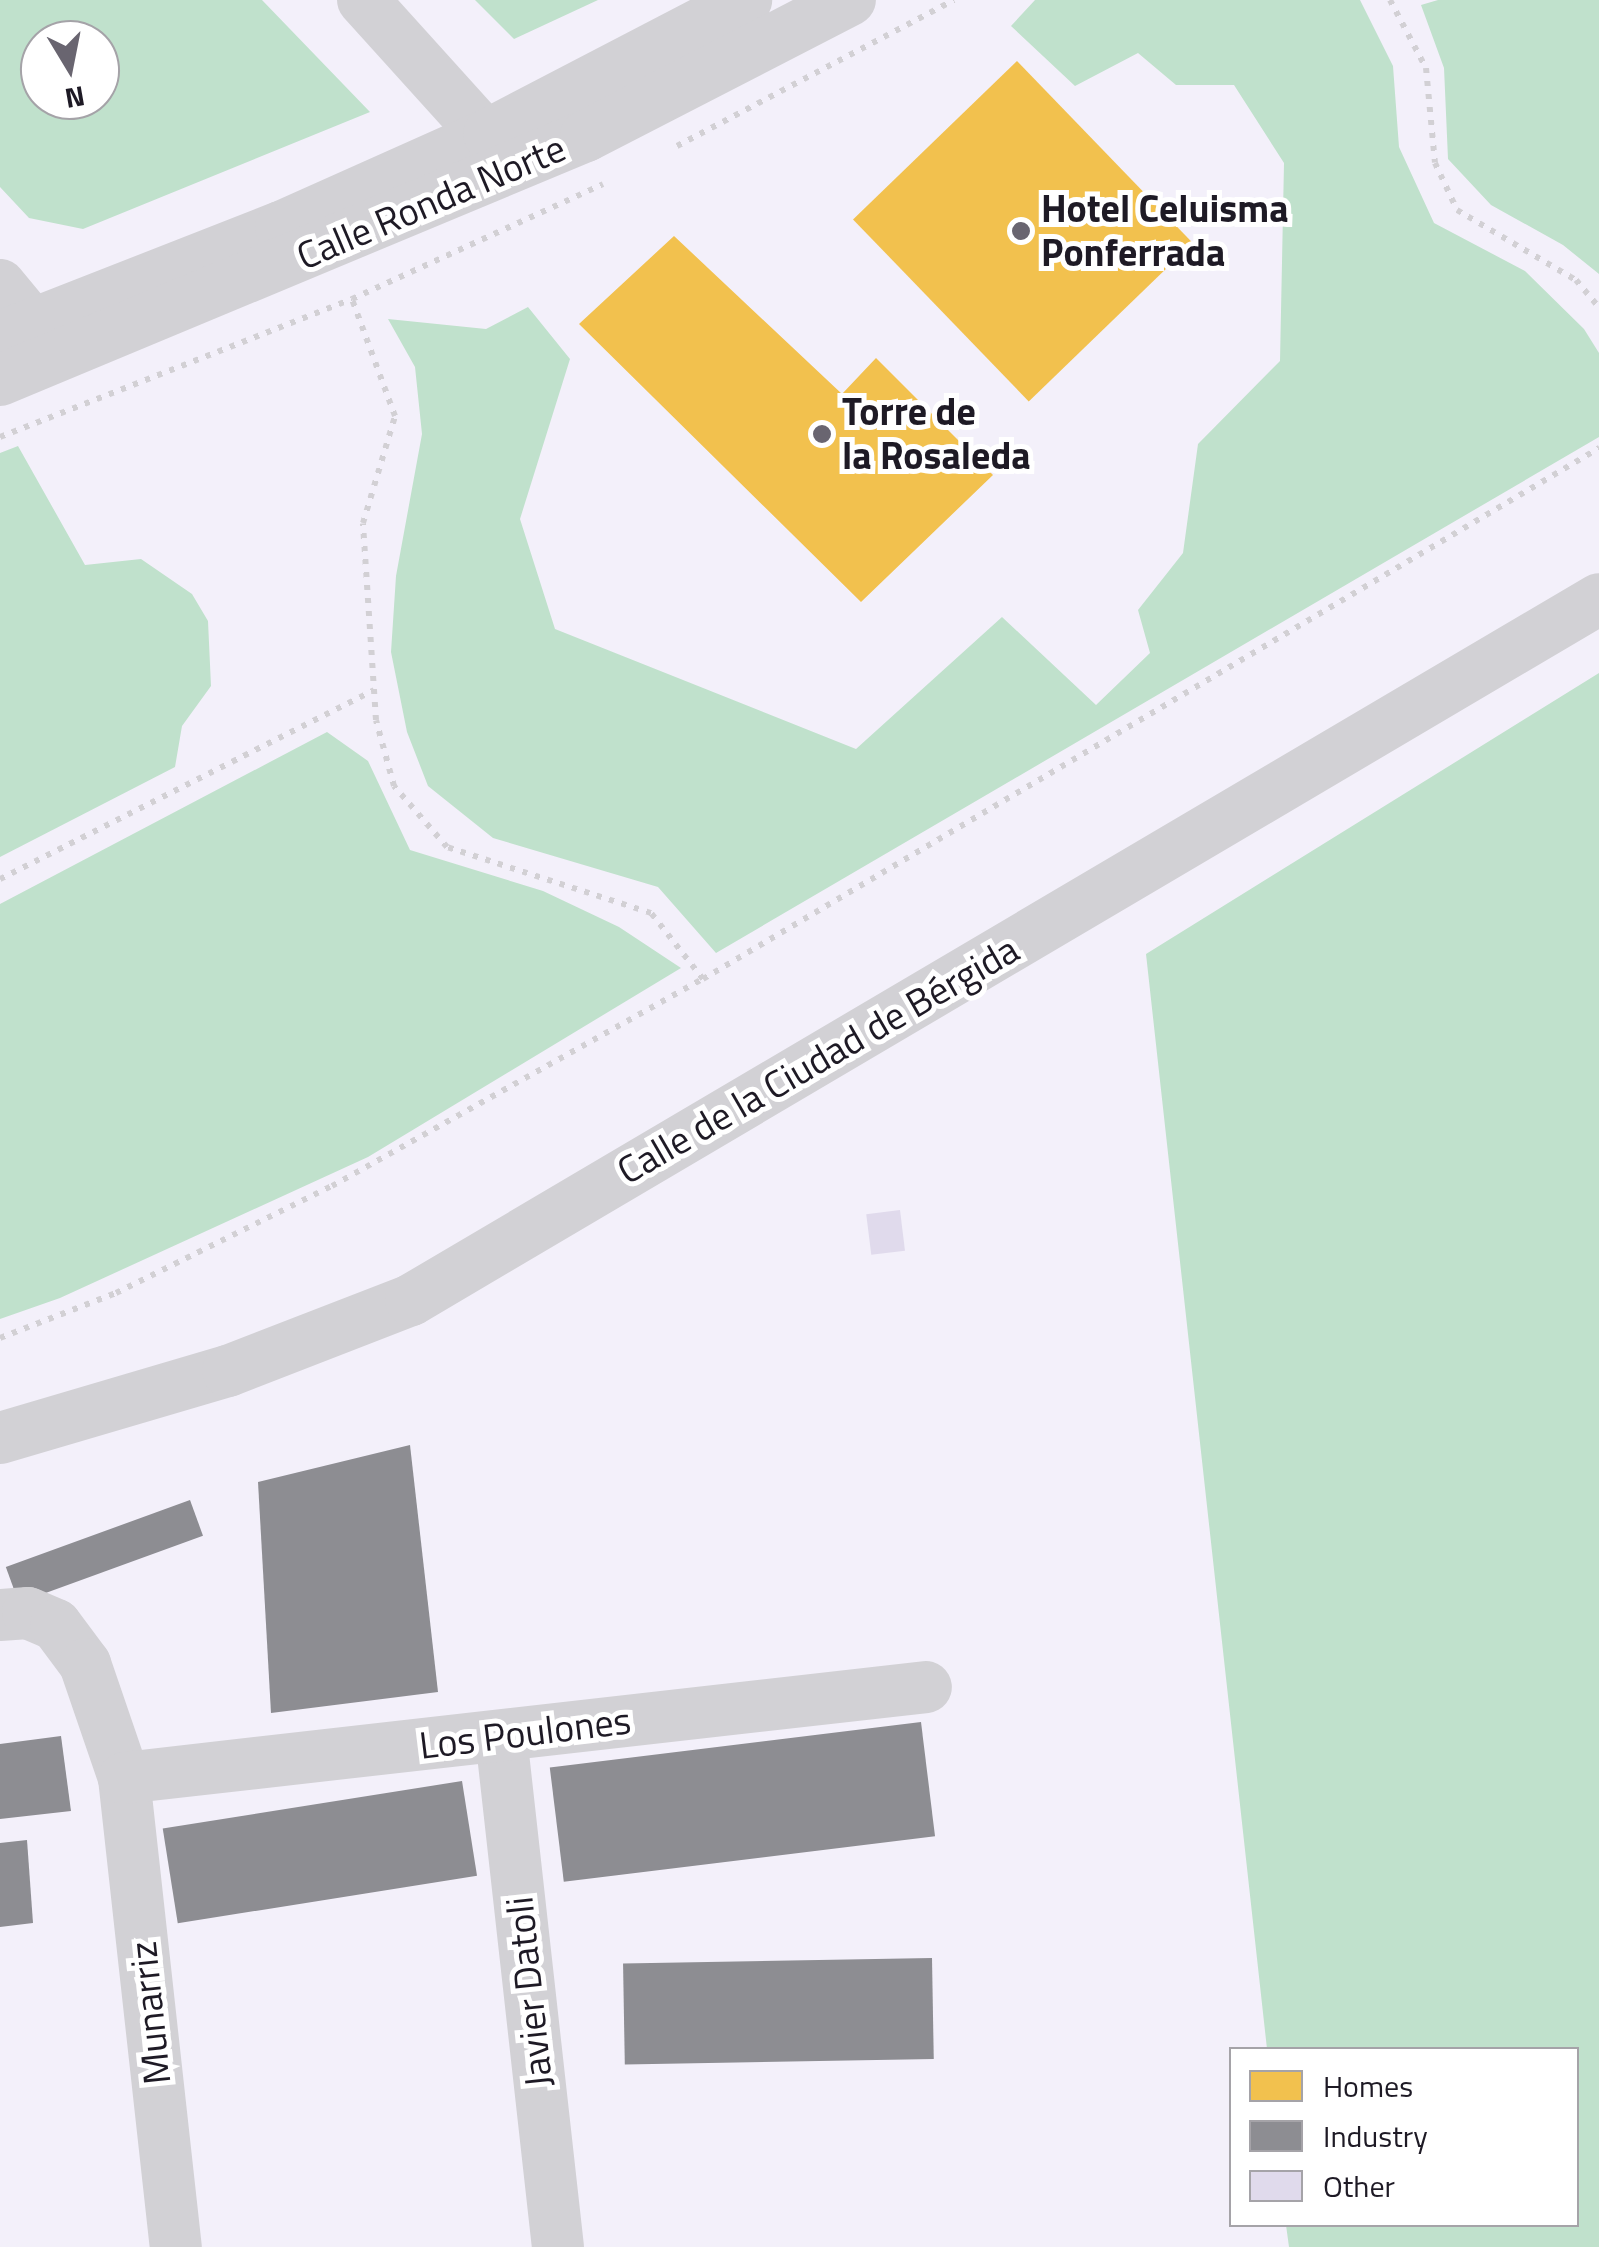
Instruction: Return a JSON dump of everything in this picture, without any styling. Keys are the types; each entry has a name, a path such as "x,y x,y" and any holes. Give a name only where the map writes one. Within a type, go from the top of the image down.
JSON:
{"street":[{"path":"362,0 501,150"},
{"name":"Calle Ronda Norte","path":"17,331 281,226 501,150 746,0"},
{"name":"Calle Ronda Norte","path":"0,380 501,150 850,0"},
{"path":"0,285 17,331"},
{"name":"Calle de la Ciudad de Bérgida","path":"0,1438 228,1371 411,1300 1599,599"},
{"name":"Munarriz","path":"0,1615 28,1613 56,1626 85,1664 124,1778 176,2247"},
{"name":"Los Poulones","path":"124,1778 926,1687"},
{"name":"Javier Datoli","path":"500,1736 558,2247"}],"path":[{"path":"1390,0 1426,68 1434,164 1456,210 1576,280 1599,308"},
{"path":"0,437 352,299 395,416 363,523 374,690 394,786 447,847 651,913 703,980"},
{"path":"0,1338 116,1293 332,1186 703,980 1599,448"},
{"path":"0,879 374,690"}],"green space":[{"path":"0,0 262,0 370,112 83,229 29,218 0,187"},
{"path":"475,0 598,0 514,39"},
{"path":"1035,0 1360,0 1393,66 1399,147 1434,223 1525,271 1584,329 1599,353 1599,437 716,953 658,887 493,838 428,786 407,732 391,652 396,576 422,434 415,367 388,319 486,329 528,307 570,359 520,519 555,629 856,749 1002,617 1096,705 1150,653 1138,610 1183,553 1198,444 1280,361 1284,163 1234,85 1176,85 1138,53 1075,86 1011,26"},
{"path":"1438,0 1599,0 1599,274 1563,245 1491,205 1448,159 1444,68 1421,5"},
{"path":"18,446 85,565 141,559 192,594 208,621 211,686 182,726 175,767 0,857 0,453"},
{"path":"1599,673 1599,2247 1289,2247 1286,2227 1579,2227 1579,2047 1267,2047 1146,954"},
{"path":"327,732 368,761 410,850 543,891 619,927 681,968 368,1157 60,1298 0,1319 0,904"}],"building: Homes":[{"name":"Hotel Celuisma Ponferrada","path":"1017,61 1193,243 1029,401 853,219"},
{"name":"Torre de la Rosaleda","path":"674,236 842,394 876,358 993,475 861,602 579,324"}],"building: Industry":[{"path":"410,1445 438,1692 271,1713 258,1482"},
{"path":"190,1500 203,1536 19,1603 6,1567"},
{"path":"921,1722 935,1836 564,1882 550,1768"},
{"path":"61,1736 71,1811 0,1819 0,1744"},
{"path":"462,1781 477,1876 178,1923 163,1828"},
{"path":"27,1840 33,1923 0,1927 0,1843"},
{"path":"932,1958 934,2059 625,2064 623,1963"}],"building: Other":[{"path":"900,1210 905,1251 871,1255 866,1214"}],"place":[{"name":"Hotel Celuisma Ponferrada","path":"1021,231"},
{"name":"Torre de la Rosaleda","path":"822,434"}]}
